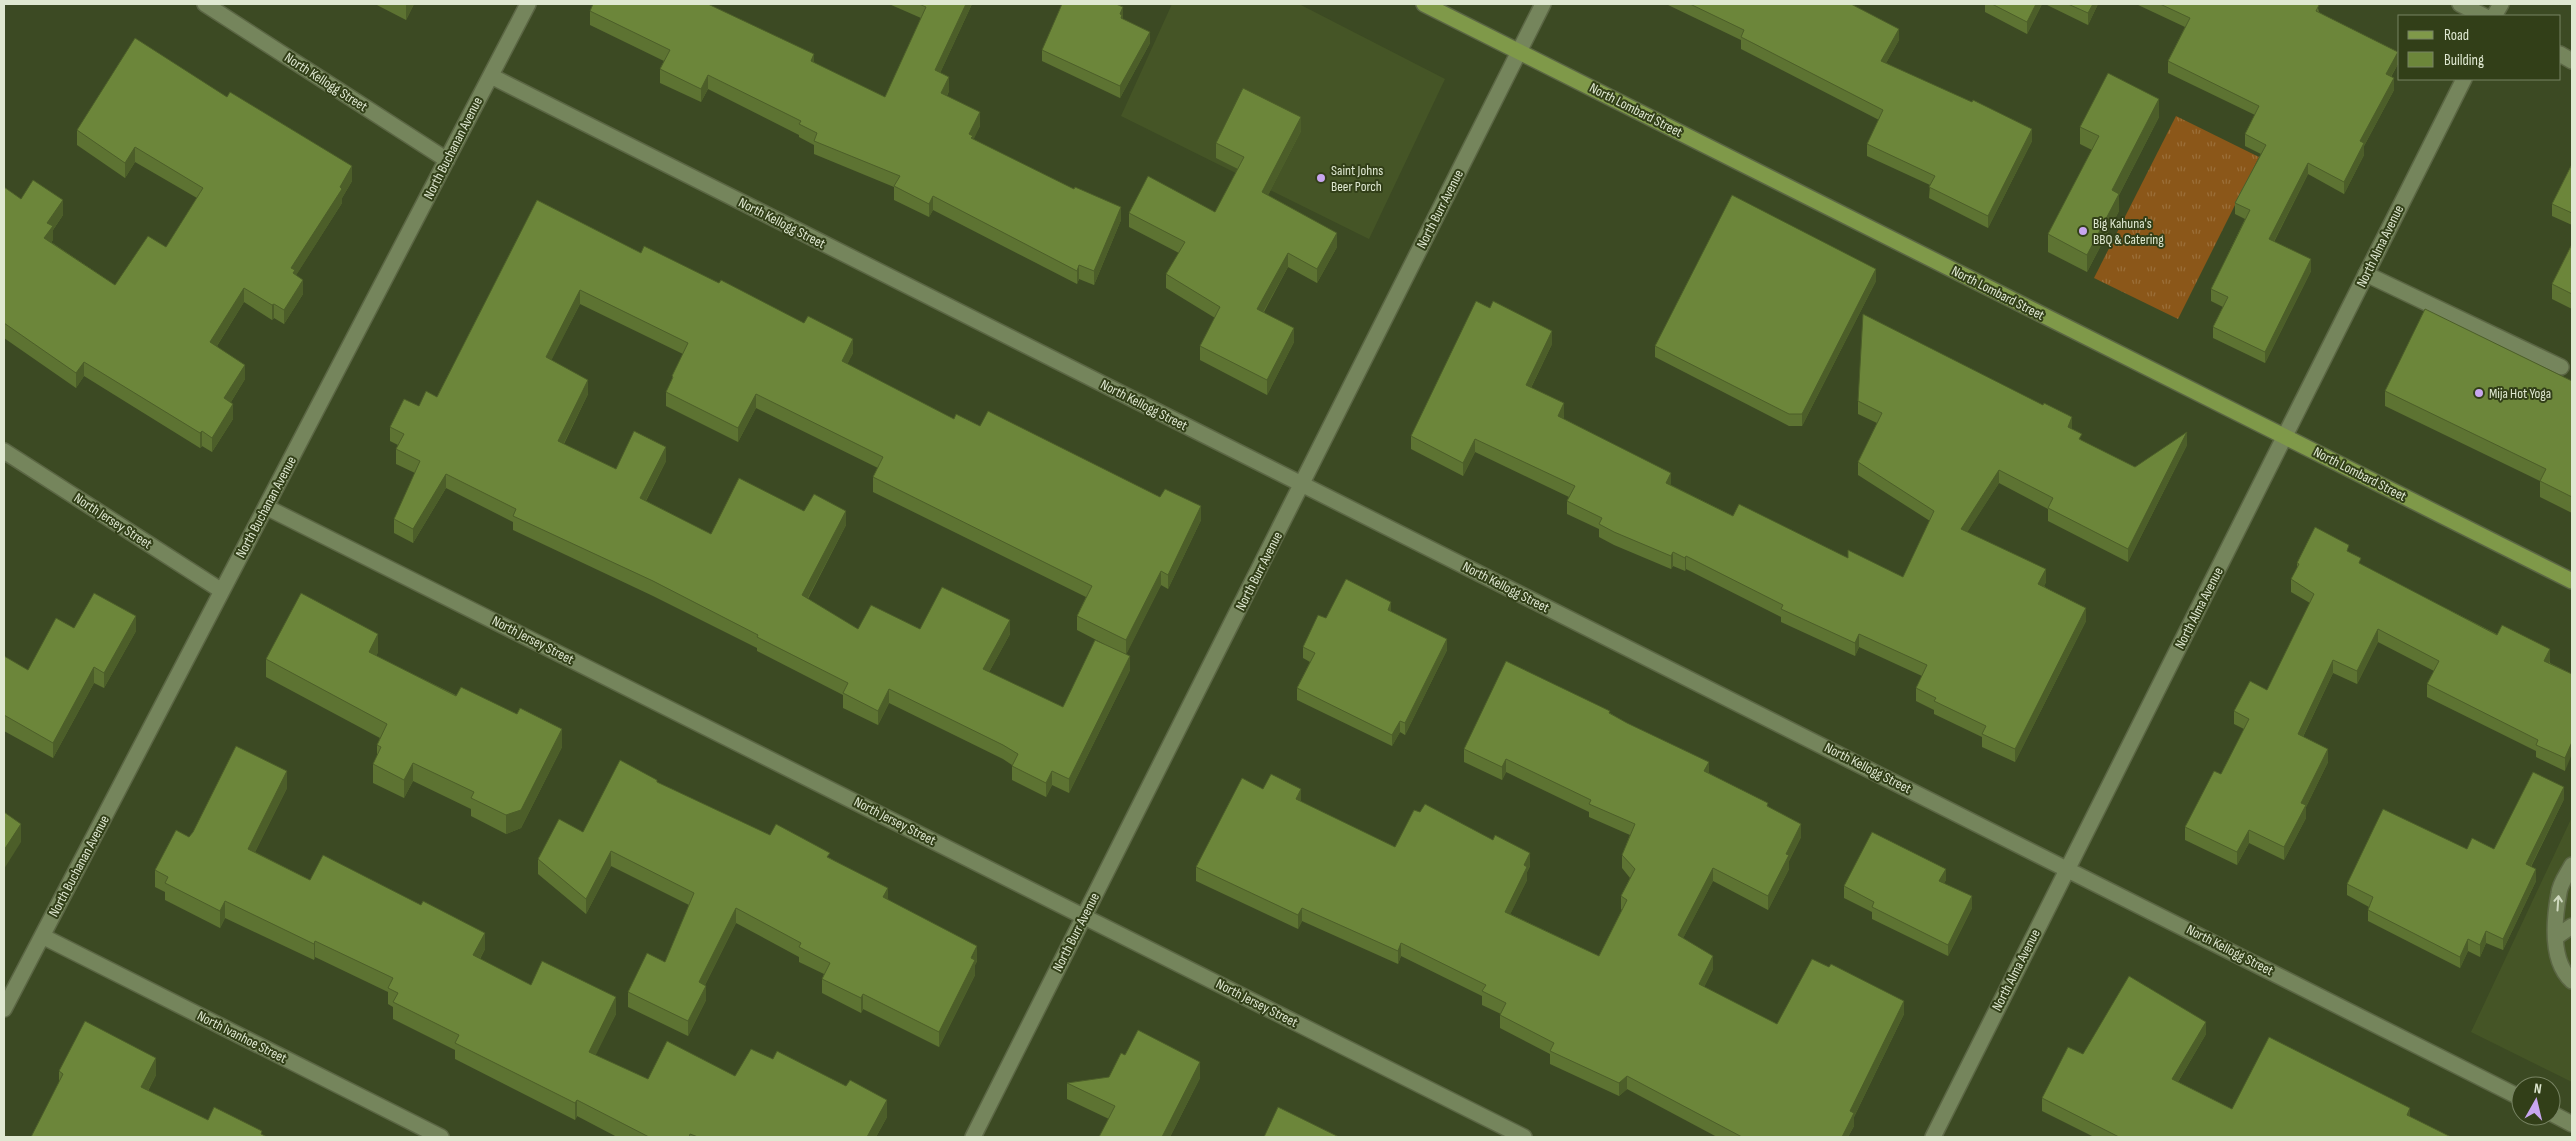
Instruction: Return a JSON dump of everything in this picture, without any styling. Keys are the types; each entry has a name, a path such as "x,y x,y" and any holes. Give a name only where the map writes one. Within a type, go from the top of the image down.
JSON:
{"main road":[{"name":"North Lombard Street","path":"1424,4 2572,581"}],"street":[{"name":"North Kellogg Street","path":"205,4 447,160"},
{"name":"North Buchanan Avenue","path":"4,1009 528,4"},
{"name":"North Burr Avenue","path":"973,1137 1543,4"},
{"path":"2460,4 2482,15"},
{"path":"2495,15 2501,4"},
{"path":"2561,55 2572,61"},
{"name":"North Kellogg Street","path":"491,76 2068,868 2511,1093"},
{"name":"North Alma Avenue","path":"1933,1137 2463,80"},
{"path":"2366,274 2561,366"},
{"name":"North Jersey Street","path":"4,451 222,591"},
{"name":"North Jersey Street","path":"266,507 1524,1137"},
{"path":"2572,865 2559,891 2555,952 2560,967 2572,981"},
{"path":"2556,936 2572,926"},
{"name":"North Ivanhoe Street","path":"42,936 441,1137"}],"shaded area":[{"name":"Saint Johns Beer Porch","path":"1172,4 1299,4 1445,79 1369,239 1121,116"},
{"path":"2572,817 2572,1082 2471,1032"}],"green space":[{"path":"2176,116 2259,157 2178,319 2094,278"}],"building":[{"path":"593,4 708,4 814,54 811,61 885,97 926,7 919,4 966,4 935,70 949,77 941,93 980,112 969,134 973,136 971,138 1074,189 1075,187 1121,207 1094,271 1079,265 1077,271 933,196 929,204 894,186 900,176 814,141 817,133 799,124 801,121 708,75 701,89 660,69 670,50 590,11"},
{"path":"1062,4 1116,4 1123,7 1120,14 1122,15 1121,18 1150,32 1120,86 1042,50"},
{"path":"1690,4 1851,4 1899,29 1881,61 1972,102 1973,100 2032,129 1988,216 1929,187 1935,176 1867,144 1883,110 1741,37 1744,30"},
{"path":"1992,4 2036,4 2027,22"},
{"path":"2068,4 2093,4 2088,13"},
{"path":"2160,4 2317,4 2319,5 2316,11 2398,52 2386,74 2394,78 2360,141 2364,143 2344,182 2308,163 2269,239 2311,259 2265,352 2213,327 2228,297 2211,289 2250,210 2235,203 2266,145 2245,134 2259,106 2168,61 2190,18"},
{"path":"135,38 227,97 230,92 352,166 340,187 342,189 291,268 295,270 293,273 303,280 284,310 244,288 210,342 245,365 224,398 233,404 212,438 202,431 200,433 84,362 76,373 4,323 4,187 21,199 33,180 63,200 47,223 53,226 44,238 115,285 148,236 166,247 203,188 135,147 125,163 77,130"},
{"path":"2108,73 2159,99 2112,190 2119,194 2087,255 2048,234 2099,136 2080,127"},
{"path":"1243,88 1301,117 1262,192 1337,233 1317,269 1288,253 1257,309 1294,328 1267,380 1200,346 1220,307 1166,274 1185,242 1129,213 1148,176 1215,212 1244,157 1216,143"},
{"path":"2572,164 2572,213 2552,204"},
{"path":"1732,195 1876,269 1802,414 1789,414 1655,346"},
{"path":"537,200 641,253 644,246 719,283 721,280 804,323 808,316 853,339 842,361 954,419 956,414 980,426 988,411 1160,497 1165,489 1201,506 1168,575 1161,571 1126,640 1077,616 1092,586 873,477 883,457 756,394 738,428 666,392 688,343 580,290 546,357 588,380 558,441 616,469 634,431 666,447 640,498 711,534 739,478 804,511 814,494 846,511 802,595 858,629 871,605 920,629 942,587 1010,620 983,669 1063,707 1095,640 1130,656 1069,779 1052,771 1046,783 1012,766 1018,754 889,689 878,711 843,693 848,683 653,581 513,516 516,509 446,474 413,529 394,519 420,461 396,449 404,434 390,427 404,399 419,406 426,391 437,397"},
{"path":"2572,244 2572,294 2552,284"},
{"path":"1476,301 1490,308 1493,301 1552,331 1526,385 1564,403 1558,416 1671,473 1666,483 1733,516 1739,504 1848,558 1848,550 1903,577 1934,511 1858,462 1882,413 1858,401 1863,314 2043,405 2044,403 2072,417 2068,427 2082,434 2079,439 2135,467 2187,432 2128,549 2048,508 2053,498 1999,470 1961,529 2046,569 2038,584 2086,608 2015,749 1982,734 1986,726 1934,701 1936,698 1916,688 1927,665 1859,634 1855,643 1781,609 1783,605 1686,556 1685,558 1673,552 1671,556 1614,532 1599,524 1602,518 1567,501 1575,486 1475,439 1463,463 1411,436"},
{"path":"2425,309 2572,381 2572,497 2540,481 2546,469 2385,391"},
{"path":"2315,527 2349,545 2347,551 2361,558 2359,563 2497,635 2502,625 2550,649 2544,661 2572,674 2572,742 2565,758 2536,745 2538,740 2427,684 2439,661 2378,629 2357,671 2333,660 2298,734 2328,749 2301,803 2306,805 2284,847 2249,830 2237,852 2185,827 2214,771 2221,774 2249,719 2234,711 2250,681 2267,690 2314,594 2291,579"},
{"path":"1346,579 1391,602 1388,610 1447,639 1405,723 1400,721 1392,735 1297,688 1315,653 1303,647 1318,615 1326,618"},
{"path":"94,593 136,616 104,673 94,667 53,743 4,715 4,656 28,670 56,618 74,628"},
{"path":"301,593 378,634 369,652 456,696 461,687 517,714 520,708 562,729 521,810 506,815 471,798 474,792 413,763 404,780 373,764 381,747 377,745 387,724 266,659"},
{"path":"1506,661 1610,711 1609,713 1627,723 1709,762 1704,771 1768,803 1767,806 1801,824 1786,854 1789,855 1768,896 1713,868 1678,935 1713,956 1699,984 1777,1024 1812,959 1829,967 1831,964 1904,1001 1850,1111 1854,1113 1842,1137 1742,1137 1627,1076 1619,1083 1550,1051 1554,1043 1500,1015 1506,1003 1482,991 1486,985 1401,943 1398,951 1302,908 1298,915 1196,867 1242,778 1263,789 1271,774 1301,789 1296,799 1395,847 1414,810 1420,812 1425,804 1493,840 1495,835 1530,853 1524,865 1527,867 1505,912 1599,956 1627,900 1621,896 1635,869 1622,855 1635,824 1589,804 1591,800 1506,759 1502,767 1464,749"},
{"path":"236,746 287,771 248,849 310,880 323,855 421,905 423,901 485,933 473,955 531,985 542,961 616,997 589,1052 648,1079 667,1041 735,1076 751,1049 773,1059 777,1051 846,1086 850,1080 887,1100 867,1137 698,1137 690,1134 689,1137 649,1137 577,1100 575,1103 455,1043 459,1035 393,1002 398,993 388,988 393,978 315,941 314,944 225,901 220,911 165,883 168,877 155,870 176,830 189,837 193,832"},
{"path":"620,760 657,780 657,782 770,835 776,824 830,853 827,857 888,888 883,897 977,946 971,958 975,960 939,1032 863,994 861,998 822,979 830,963 799,947 801,943 736,908 699,982 706,986 688,1021 628,992 647,953 665,962 694,893 611,851 586,899 538,859 559,819 583,832"},
{"path":"2533,772 2564,787 2526,864 2536,869 2503,939 2486,931 2480,945 2468,939 2460,957 2368,910 2373,897 2347,884 2383,809 2467,849 2472,838 2494,849"},
{"path":"4,812 21,824 4,850"},
{"path":"1872,832 1946,869 1939,881 1972,896 1948,945 1872,907 1874,902 1844,886"},
{"path":"2129,976 2206,1022 2172,1079 2232,1109 2269,1037 2410,1108 2407,1115 2451,1137 2119,1137 2042,1098 2068,1047 2083,1054"},
{"path":"85,1021 156,1058 141,1087 208,1120 214,1107 262,1131 261,1134 267,1137 31,1137 63,1074 59,1071"},
{"path":"1138,1030 1200,1062 1162,1137 1099,1137 1115,1106 1067,1083 1109,1077 1121,1053 1125,1055"},
{"path":"1278,1107 1339,1137 1264,1137"}],"place":[{"name":"Saint Johns Beer Porch","path":"1321,178"},
{"name":"Big Kahuna's BBQ & Catering","path":"2083,231"},
{"name":"Mija Hot Yoga","path":"2479,393"}]}
